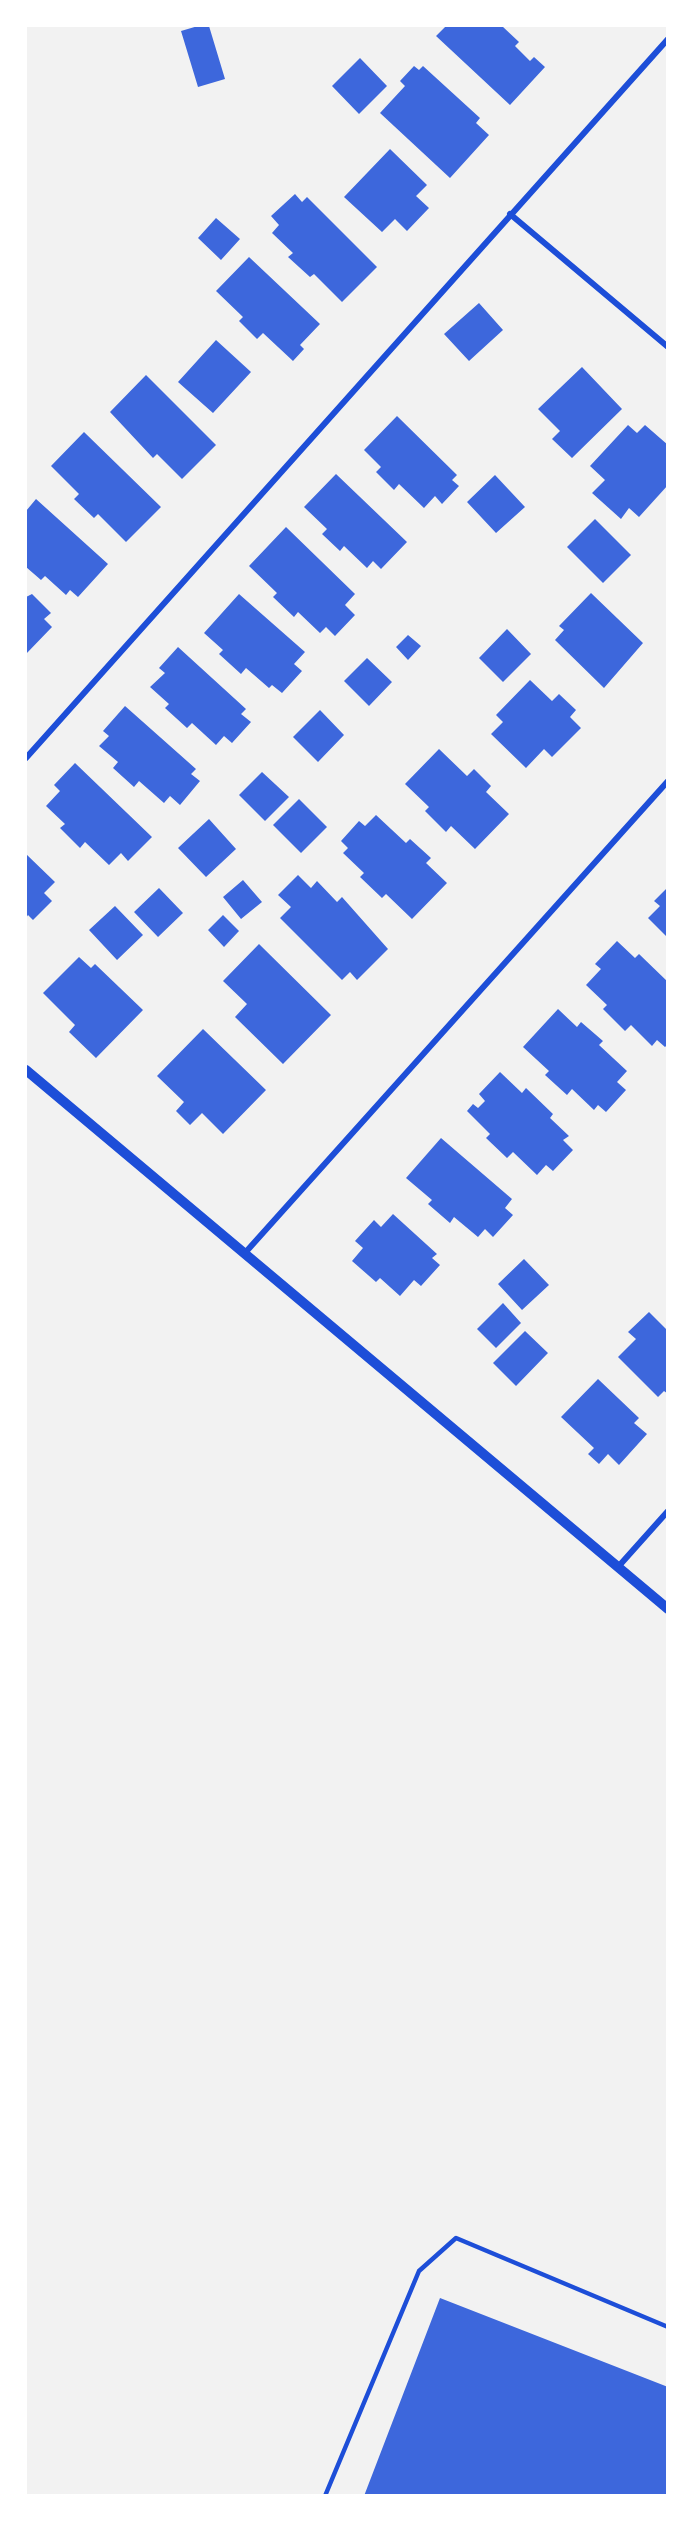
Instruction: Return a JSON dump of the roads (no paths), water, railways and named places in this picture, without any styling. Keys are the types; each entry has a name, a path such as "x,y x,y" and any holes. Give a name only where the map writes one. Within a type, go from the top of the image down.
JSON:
{"street":[{"path":"26,758 668,39"},
{"path":"510,214 668,347"},
{"path":"243,1254 668,781"},
{"path":"26,1070 243,1254 667,1606"},
{"path":"618,1567 668,1511"}],"lane":[{"path":"325,2496 419,2271 456,2238 668,2327"}]}
